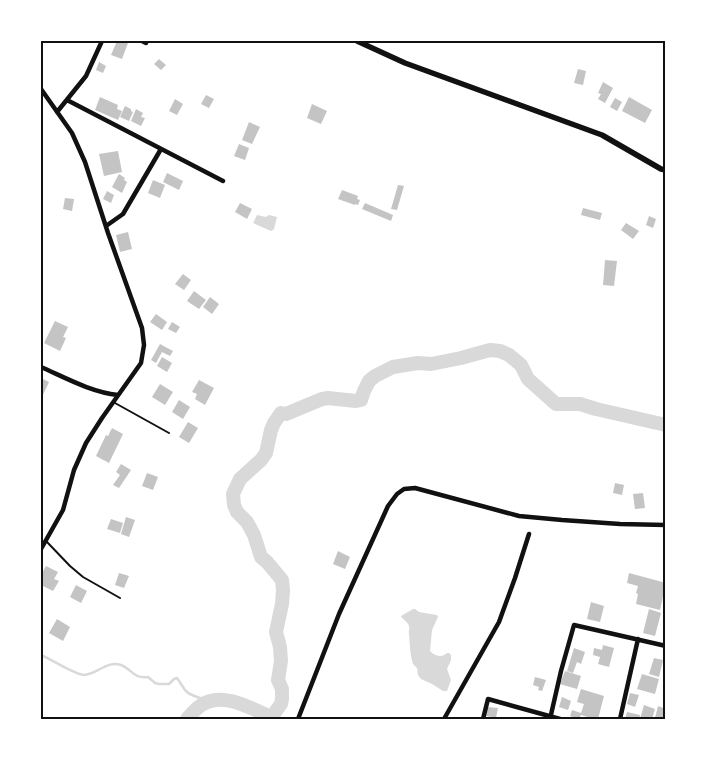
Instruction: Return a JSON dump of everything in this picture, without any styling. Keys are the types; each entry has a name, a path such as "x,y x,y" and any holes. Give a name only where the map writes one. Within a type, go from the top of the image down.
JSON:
{"street":[{"path":"57,112 86,76 102,41"},
{"path":"357,41 405,63 602,135 660,169 666,170"},
{"path":"41,89 72,133 85,162 142,328 144,344 141,363 86,443 74,470 63,510 41,550"},
{"path":"66,100 222,182"},
{"path":"106,226 123,214 161,149"},
{"path":"41,367 92,389 118,395"},
{"path":"298,719 339,614 378,526 396,494 404,489 415,488 519,516 620,524 666,525"},
{"path":"444,719 499,622 529,534"},
{"path":"550,718 574,625 666,646"},
{"path":"620,719 638,639"},
{"path":"483,719 488,699 550,718 560,719"}],"lane":[{"path":"113,402 169,433"},
{"path":"46,541 77,572 120,598"}],"shaded area":[{"path":"257,215 277,217 274,229 271,231 253,223"},
{"path":"413,609 437,615 438,617 432,630 430,651 438,656 443,656 447,653 451,655 447,669 451,680 447,691 443,691 421,679 417,668 413,664 410,650 409,626 401,616"}],"building":[{"path":"117,41 128,43 122,59 111,55"},
{"path":"159,59 166,65 161,70 154,64"},
{"path":"99,62 106,66 103,73 96,70"},
{"path":"578,69 586,71 583,85 574,83"},
{"path":"603,82 613,88 605,103 598,99 601,94 598,93"},
{"path":"206,95 214,99 209,108 201,104"},
{"path":"100,97 118,105 117,109 122,111 118,120 95,110"},
{"path":"629,97 652,110 645,123 622,111"},
{"path":"615,98 622,102 617,111 610,107"},
{"path":"175,99 183,104 177,115 169,111"},
{"path":"312,104 327,111 321,124 307,118"},
{"path":"125,106 133,112 129,121 120,117"},
{"path":"136,109 143,113 141,117 145,118 141,126 131,121"},
{"path":"249,122 260,127 252,144 242,140"},
{"path":"239,144 249,148 245,160 234,156"},
{"path":"118,151 122,172 104,176 99,154"},
{"path":"167,173 183,181 179,190 163,182"},
{"path":"119,174 127,182 122,193 112,187"},
{"path":"153,180 165,185 160,198 148,193"},
{"path":"398,185 404,186 397,210 391,209"},
{"path":"342,190 358,196 357,199 360,200 358,205 338,199"},
{"path":"107,191 114,195 111,203 103,199"},
{"path":"65,198 74,199 72,211 63,209"},
{"path":"240,203 252,209 247,219 235,212"},
{"path":"365,203 393,215 391,221 362,209"},
{"path":"583,208 602,213 600,220 581,215"},
{"path":"649,216 656,219 653,228 646,225"},
{"path":"626,223 639,231 633,239 621,230"},
{"path":"128,232 132,249 120,252 116,235"},
{"path":"605,260 617,261 614,286 603,285"},
{"path":"183,274 191,280 184,290 175,284"},
{"path":"194,291 206,300 199,309 187,301"},
{"path":"210,297 219,304 212,314 203,307"},
{"path":"156,314 167,322 162,330 150,322"},
{"path":"55,321 68,327 63,337 66,338 60,351 44,343"},
{"path":"172,322 180,327 176,333 168,329"},
{"path":"160,344 173,351 170,356 162,352 156,363 151,360"},
{"path":"162,357 172,363 167,372 157,366"},
{"path":"43,379 49,382 41,399 41,381"},
{"path":"199,380 214,388 205,405 195,399 197,394 192,392"},
{"path":"160,384 173,392 165,405 152,397"},
{"path":"179,400 190,407 183,419 172,412"},
{"path":"188,422 198,428 189,443 179,437"},
{"path":"112,428 123,434 109,463 96,456 106,435 108,436"},
{"path":"121,464 131,470 119,488 113,485 120,475 116,472"},
{"path":"147,473 158,477 153,490 142,486"},
{"path":"615,483 624,485 622,495 613,493"},
{"path":"643,493 645,508 635,509 633,494"},
{"path":"126,517 135,520 129,537 121,534"},
{"path":"111,519 123,523 120,533 107,529"},
{"path":"338,551 350,557 345,569 333,564"},
{"path":"46,566 58,572 54,579 59,581 53,591 41,585 41,575"},
{"path":"119,573 129,576 124,588 115,585"},
{"path":"629,573 666,583 660,610 636,604 638,586 627,583"},
{"path":"76,585 87,591 81,603 70,597"},
{"path":"591,602 604,606 600,622 587,619"},
{"path":"649,609 661,613 655,636 643,633"},
{"path":"57,619 70,627 63,641 49,633"},
{"path":"603,645 614,648 609,667 598,664 600,657 593,655 594,648 602,650"},
{"path":"574,648 585,652 581,664 577,662 573,673 567,671"},
{"path":"654,658 663,660 659,677 649,674"},
{"path":"565,671 581,676 577,689 560,684"},
{"path":"642,674 659,679 655,694 637,689"},
{"path":"535,677 546,680 542,691 538,690 539,687 533,685"},
{"path":"581,689 604,696 598,719 581,715 579,719 570,716 572,710 581,713 584,704 577,702"},
{"path":"630,693 639,695 635,707 627,704"},
{"path":"562,697 571,701 568,710 559,707"},
{"path":"644,705 655,709 652,719 640,719"},
{"path":"658,706 666,709 666,719 655,718"},
{"path":"487,707 498,708 496,718 486,716"},
{"path":"627,712 640,715 639,719 625,719"}],"waterway":[{"path":"187,719 200,706 213,700 237,703 269,716 273,715 281,704 282,689 278,680 281,661 276,632 282,604 282,580 261,557 254,535 247,522 237,512 233,494 240,479 266,453 271,430 281,413 286,414 328,398 361,400 369,381 393,367 418,363 431,364 490,350 500,351 509,355 521,365 528,379 556,404 580,404 666,425"},
{"path":"41,655 69,670 84,675 93,673 111,664 116,664 125,667 139,677 148,677 159,684 169,684 177,678 186,691 200,698 202,705"}]}
